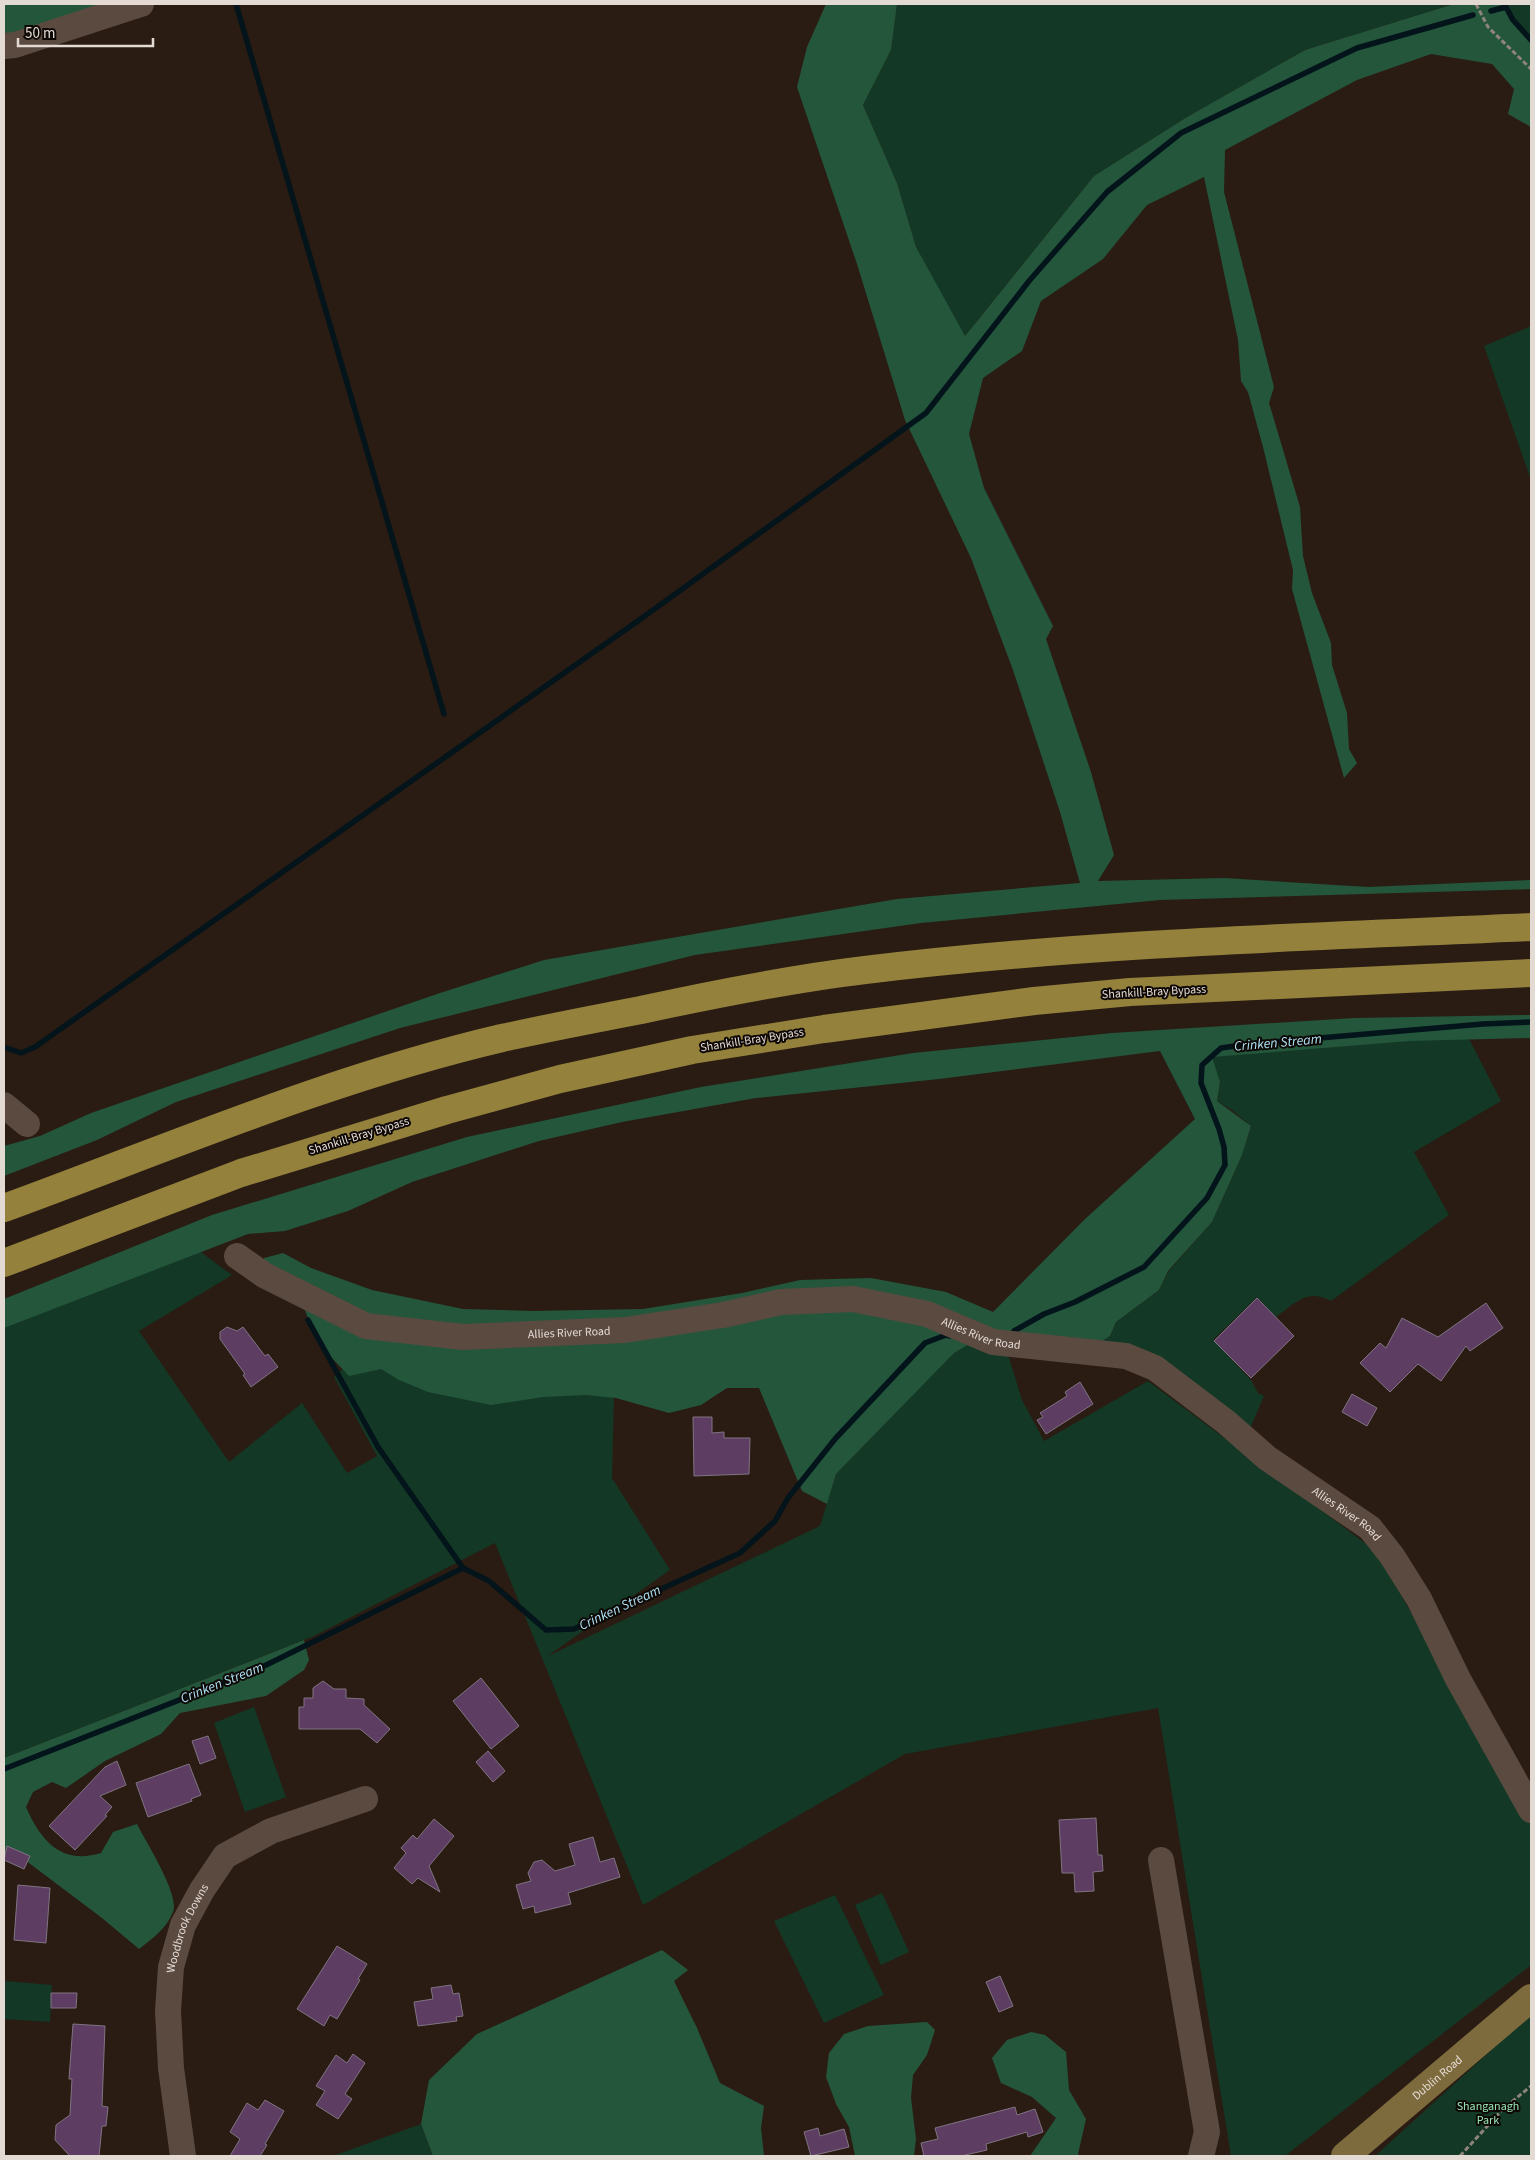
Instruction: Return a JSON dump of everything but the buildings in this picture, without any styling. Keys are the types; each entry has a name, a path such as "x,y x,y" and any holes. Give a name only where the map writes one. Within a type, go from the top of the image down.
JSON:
{"highway":[{"path":"4,1208 179,1141 354,1080 500,1039 740,990 860,970 1113,945 1531,927"},
{"name":"Shankill-Bray Bypass","path":"4,1263 241,1172 447,1110 569,1077 692,1050 824,1028 1034,1001 1130,992 1531,973"}],"main road":[{"name":"Dublin Road","path":"1345,2156 1531,1998"}],"street":[{"path":"4,46 16,45 141,4"},
{"path":"4,1105 27,1124"},
{"name":"Allies River Road","path":"237,1256 264,1275 366,1326 463,1337 625,1330 723,1314 781,1302 853,1299 927,1314 993,1342 1126,1356 1155,1368 1226,1422 1266,1458 1370,1528 1392,1556 1419,1598 1458,1679 1531,1810"},
{"name":"Woodbrook Downs","path":"183,2156 171,2068 168,2011 171,1967 183,1925 202,1890 225,1856 270,1831 365,1799"},
{"path":"1161,1860 1207,2132 1201,2156"}],"path":[{"path":"1476,4 1488,28 1531,69"},
{"path":"1460,2156 1503,2109 1531,2086"}],"green space":[{"path":"4,4 107,4 4,36"},
{"path":"826,4 897,4 891,50 863,105 897,183 916,247 965,336 1094,176 1187,117 1305,50 1454,4 1502,4 1510,20 1531,44 1531,127 1508,114 1514,89 1492,64 1431,54 1357,80 1225,150 1224,192 1274,387 1269,403 1300,507 1303,556 1312,593 1331,643 1332,665 1347,713 1349,749 1357,763 1344,778 1292,589 1293,570 1263,447 1248,392 1241,381 1238,340 1204,177 1147,205 1103,259 1041,301 1022,351 983,378 969,434 984,488 1053,626 1046,639 1091,772 1114,855 1098,881 1224,878 1368,887 1531,880 1531,889 1160,900 921,923 695,955 400,1028 176,1102 97,1140 4,1176 4,1146 40,1136 91,1113 440,993 544,960 897,899 1080,883 1060,812 1013,670 971,558 905,420 857,264 797,87 807,47"},
{"path":"897,4 1454,4 1305,50 1187,117 1094,176 964,337 916,247 897,183 863,105 891,50"},
{"path":"1502,4 1531,4 1531,44 1510,20"},
{"path":"1531,326 1531,480 1484,346"},
{"path":"1531,1015 1531,1038 1410,1041 1212,1057 1220,1082 1217,1101 1251,1126 1242,1155 1212,1222 1168,1271 1159,1290 1116,1322 1110,1336 1099,1343 969,1344 954,1353 836,1474 827,1504 802,1491 759,1388 727,1388 701,1405 669,1413 616,1398 586,1395 543,1397 491,1405 428,1392 399,1380 381,1369 349,1376 329,1355 311,1327 304,1307 263,1269 264,1258 283,1253 311,1268 372,1290 463,1309 532,1311 643,1309 742,1293 800,1280 871,1278 946,1292 993,1312 1085,1219 1195,1119 1160,1051 939,1079 756,1098 622,1122 539,1141 412,1182 348,1211 285,1231 248,1234 4,1328 4,1299 212,1215 467,1137 701,1087 913,1053 1112,1033 1354,1018"},
{"path":"1465,1031 1501,1101 1414,1152 1449,1215 1331,1301 1323,1297 1308,1297 1295,1302 1276,1317 1257,1297 1213,1340 1251,1380 1258,1393 1264,1396 1249,1431 1099,1343 1110,1336 1116,1322 1159,1290 1168,1272 1212,1222 1242,1155 1251,1126 1232,1110 1217,1101 1220,1082 1160,1051"},
{"path":"187,1242 232,1275 139,1331 229,1462 302,1403 347,1473 377,1456 334,1377 375,1341 615,1353 612,1478 670,1570 546,1657 820,1526 836,1474 969,1337 1007,1351 1022,1400 1044,1441 1148,1381 1377,1552 1531,1826 1531,1965 1285,2156 1231,2156 1158,1708 905,1754 643,1905 495,1543 314,1636 4,1758 4,1316"},
{"path":"304,1640 309,1660 304,1670 266,1696 180,1713 161,1734 105,1761 66,1788 52,1782 33,1792 26,1807 32,1819 46,1840 64,1853 75,1856 87,1856 101,1853 113,1832 137,1824 167,1881 174,1904 173,1912 167,1923 159,1933 139,1949 102,1918 13,1851 4,1857 4,1758"},
{"path":"254,1707 286,1797 245,1812 214,1723"},
{"path":"882,1893 909,1952 881,1965 855,1905"},
{"path":"835,1895 884,1995 824,2023 774,1921"},
{"path":"662,1950 688,1970 674,1981 697,2028 720,2083 764,2106 761,2128 764,2156 433,2156 421,2124 429,2080 477,2034"},
{"path":"5,1981 52,1985 50,2022 4,2019"},
{"name":"Shanganagh Park","path":"1531,2016 1531,2156 1375,2156 1519,2025"},
{"path":"927,2022 935,2030 927,2055 913,2075 911,2098 916,2139 914,2156 855,2156 849,2127 836,2104 826,2077 829,2053 844,2034 868,2026"},
{"path":"1031,2032 1045,2035 1066,2052 1069,2090 1086,2119 1078,2154 1080,2156 1030,2156 1056,2118 1032,2097 1001,2083 992,2058 1007,2040"},
{"path":"421,2124 433,2156 333,2156"}],"waterway":[{"path":"236,4 444,714"},
{"path":"1491,11 1506,7 1513,20 1531,40"},
{"path":"4,1047 21,1053 35,1047 642,618 926,413 1029,281 1107,192 1181,133 1357,48 1473,15"},
{"name":"Crinken Stream","path":"1014,1331 1044,1314 1075,1302 1144,1267 1207,1198 1225,1165 1224,1147 1219,1129 1201,1083 1202,1065 1221,1048 1483,1024 1531,1022"},
{"path":"308,1320 378,1447 463,1568"},
{"name":"Crinken Stream","path":"4,1769 258,1669 463,1568 489,1581 546,1630 574,1629 740,1553 775,1521 788,1498 835,1439 925,1343 946,1335 950,1336"}]}
